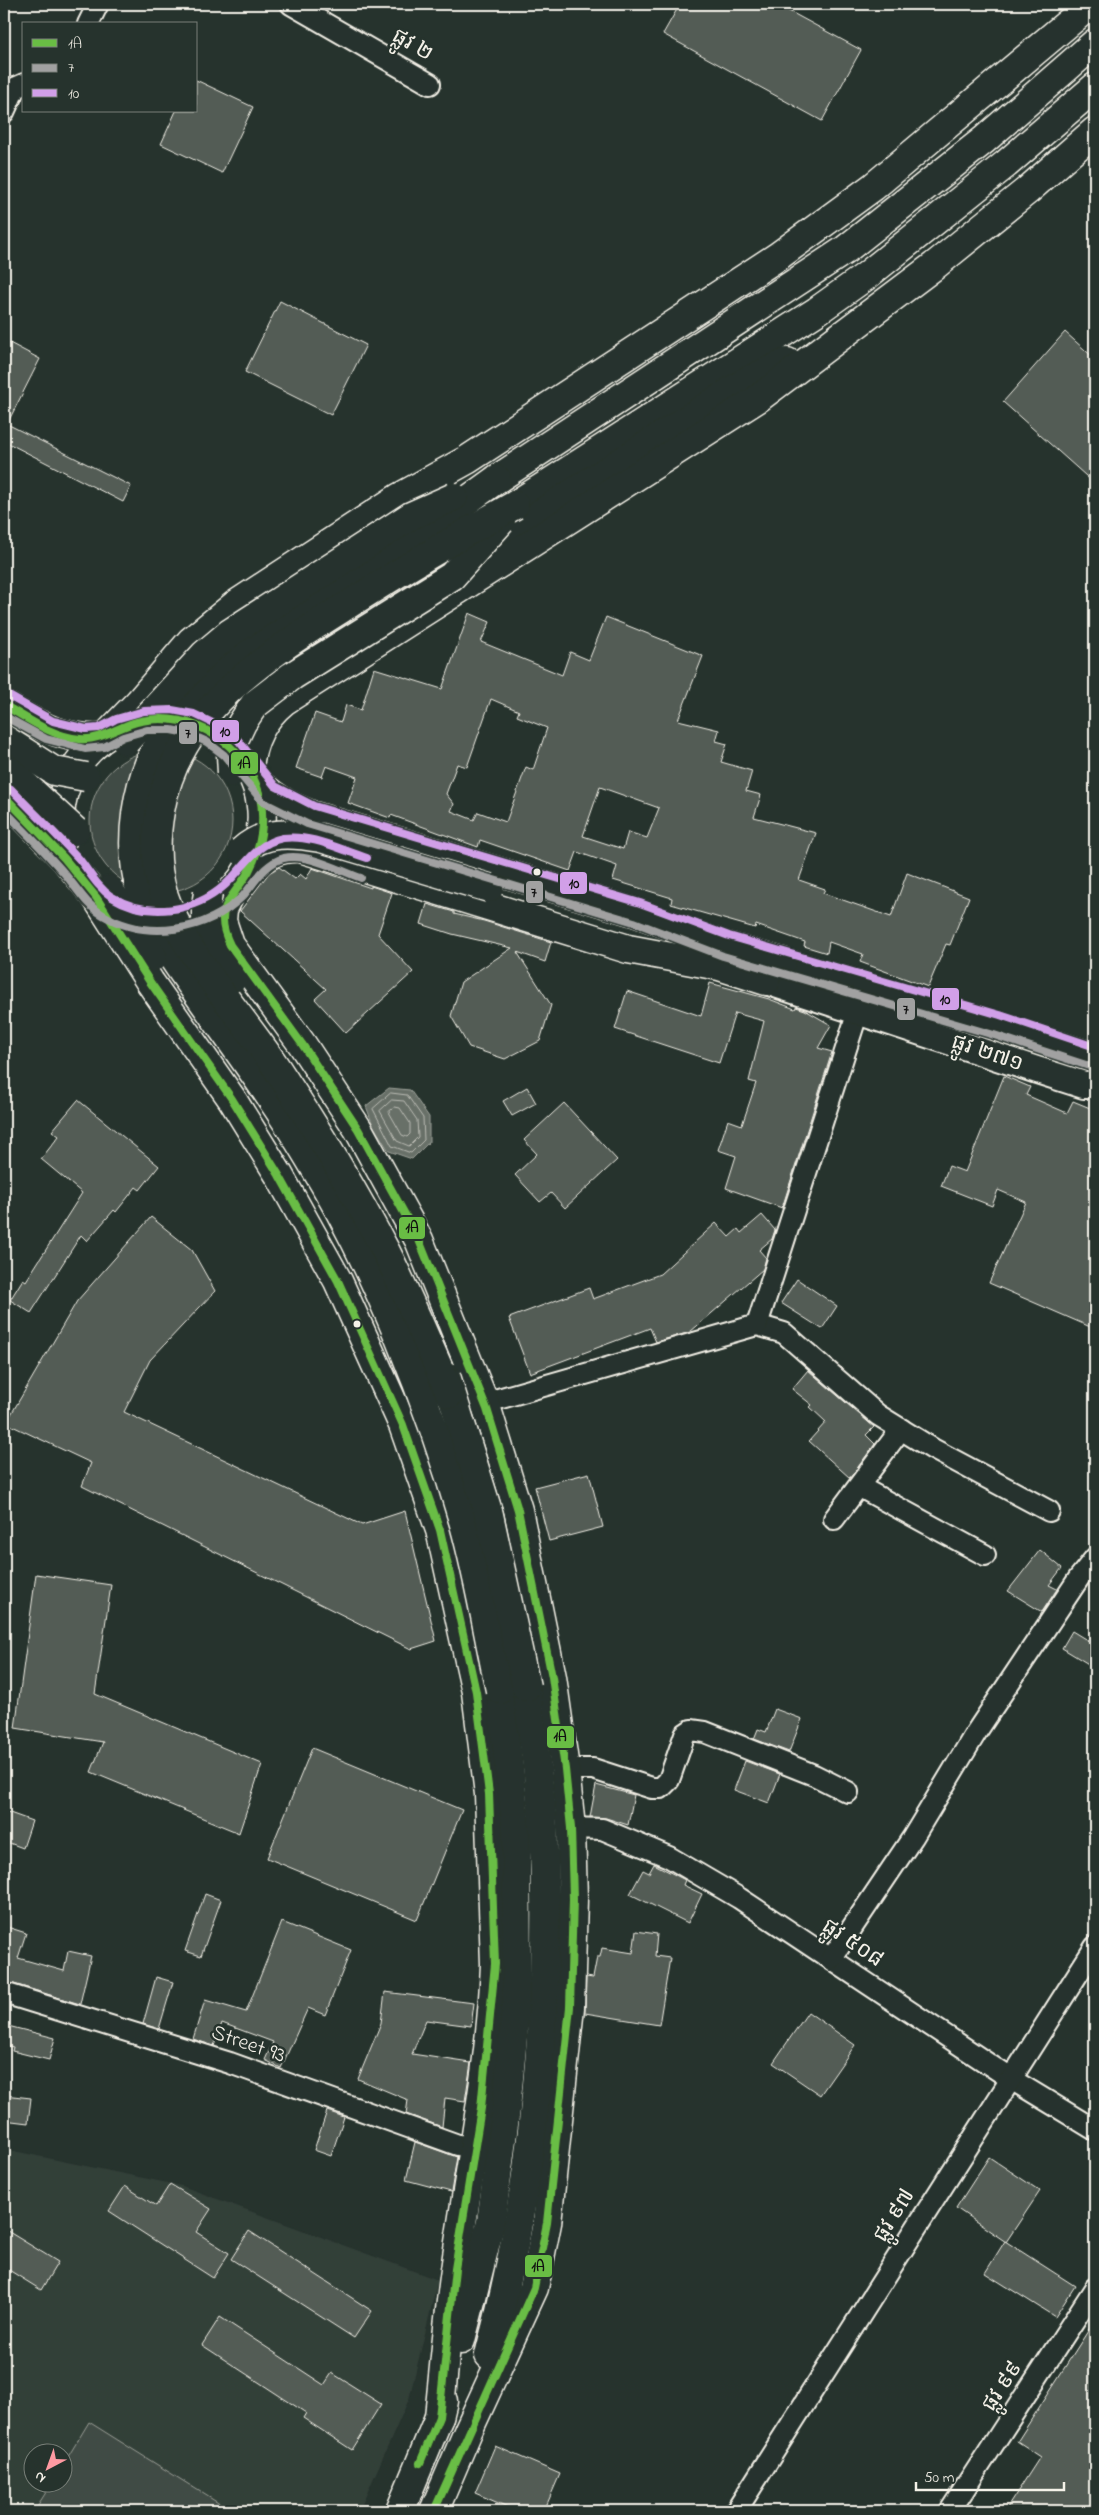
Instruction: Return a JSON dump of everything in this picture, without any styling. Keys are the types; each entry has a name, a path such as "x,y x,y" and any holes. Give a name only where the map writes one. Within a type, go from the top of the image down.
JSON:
{"highway":[{"path":"439,2418 455,2269 475,2147 494,1991 494,1908 489,1794 476,1692 440,1530 407,1437 338,1281 279,1175 232,1099 150,982 84,858 75,831 76,804 86,777 102,757 112,737 139,702 191,641 235,605 400,497 467,460 769,263 824,224 947,126 1091,4"},
{"path":"469,2429 507,2287 519,2225 533,2111 544,1997 545,1897 543,1824 513,1689 464,1526 423,1401 368,1264 310,1159 259,1080 177,964 152,924 138,884 135,852 136,821 143,786 163,736 186,703 217,670 260,637 425,532 497,479 797,284 896,212 984,140 1095,43"},
{"path":"245,773 231,755 234,740 254,705 292,676 452,576 817,311 915,238 1006,164 1095,87"},
{"path":"224,740 227,714 234,704 283,664 443,563 518,527 758,399 836,338 942,260 1028,190 1095,131"},
{"path":"467,460 518,527"},
{"path":"75,870 67,854 62,834 63,794 76,766 112,737 205,654 248,620 411,516 497,479"},
{"path":"246,860 247,814 242,792 245,773 258,731 269,713 518,527"},
{"path":"450,1394 386,1254 328,1148 275,1066 194,952 172,915 159,881 156,850 157,824 169,776 184,746 204,716 232,686 282,646 434,550 518,527"},
{"path":"4,705 66,736 81,739 160,734 184,738 212,751 245,773 278,800 311,815 637,913 726,946 774,971"},
{"path":"112,737 143,720 164,719 197,726 224,740 234,749 245,773"},
{"path":"4,739 54,771 86,777"},
{"path":"4,766 75,831"},
{"path":"4,796 75,870 103,893 294,1168 351,1273 370,1314 423,1401"},
{"path":"246,860 252,841 262,838 299,834 321,838 631,931 702,962"},
{"path":"400,2511 439,2418 491,2222 506,2109 517,1996 513,1689 489,1515 450,1394 425,1292 403,1246 343,1138 289,1055 216,954 205,922 230,873 246,860 285,848 300,848 628,949 702,962 774,971"},
{"path":"103,893 155,906 183,904 220,893"},
{"path":"220,893 223,909 222,921 230,945 302,1044 358,1129 419,1240 486,1406 518,1510 552,1677 565,1769 571,1828 573,1899 570,2007 547,2223 534,2288 469,2429 434,2511"},
{"path":"356,1321 438,1287"},
{"path":"407,1437 486,1406"}],"main road":[{"name":"ផ្លូវ ២៧១","path":"774,971 862,1000 1075,1082 1095,1085"},
{"name":"ផ្លូវ ២៧១","path":"862,1000 997,1025 1095,1057"}],"street":[{"path":"89,22 98,4"},
{"name":"ផ្លូវ ២","path":"292,4 430,84"},
{"path":"4,112 15,88 22,85"},
{"path":"756,1325 862,1000"},
{"path":"486,1406 756,1325 784,1334 878,1415 1048,1511"},
{"path":"834,1519 860,1487 901,1429"},
{"path":"860,1487 985,1554"},
{"path":"831,1959 913,1837 977,1731 1079,1578 1095,1558"},
{"path":"565,1769 593,1769 652,1788 661,1788 669,1780 685,1734 691,1730 714,1736 814,1775 848,1792"},
{"name":"ផ្លូវ ៥០៨","path":"571,1828 602,1829 669,1857 739,1898 1011,2079 1095,2130"},
{"name":"ផ្លូវ ៩៧","path":"736,2511 1095,1948"},
{"name":"Street 93","path":"4,1993 230,2063 458,2145 475,2147"},
{"name":"ផ្លូវ ៩៩","path":"950,2511 1095,2288"}],"shaded area":[{"path":"161,750 175,751 188,755 201,762 211,771 220,781 227,794 231,807 231,835 227,848 220,861 211,871 201,880 188,887 175,891 161,892 147,891 134,887 121,880 111,871 102,861 95,848 91,835 90,821 91,807 95,794 102,781 111,771 121,762 134,755 147,751"},
{"path":"4,2149 182,2186 438,2280 409,2399 359,2511 4,2511"},
{"path":"89,2422 231,2511 34,2511 46,2492 72,2492 72,2450"}],"water":[{"path":"389,1088 410,1090 429,1117 429,1142 412,1159 389,1151 373,1125 366,1106"}],"building":[{"path":"680,4 776,4 861,50 822,121 663,34"},
{"path":"198,81 253,107 222,173 161,144 176,112 198,112"},
{"path":"280,301 366,345 331,415 245,372"},
{"path":"1065,332 1095,359 1095,484 1003,402"},
{"path":"4,340 40,359 7,424 131,486 123,502 4,441"},
{"path":"469,613 490,622 481,642 562,675 570,652 589,660 606,617 703,656 678,720 719,730 716,741 727,744 721,762 752,771 746,791 761,795 754,817 816,833 799,880 825,889 823,893 891,917 907,873 969,897 950,945 946,944 928,987 860,962 863,954 829,942 827,953 804,946 805,942 756,925 755,928 671,904 672,898 613,880 617,866 577,852 570,871 480,840 478,847 391,815 390,818 348,803 357,777 326,766 322,777 296,768 315,713 341,722 346,705 361,710 374,668 442,689","holes":["491,699 519,711 517,716 547,728 533,770 526,767 506,822 478,812 474,820 451,811 454,804 446,794 457,764 467,767","600,787 659,808 647,838 628,832 623,849 583,836"]},
{"path":"279,867 295,879 300,874 306,879 312,868 392,893 378,934 413,972 346,1033 315,999 326,989 240,911 269,873"},
{"path":"427,904 454,912 454,914 484,921 551,942 545,962 517,952 551,1005 540,1041 505,1059 469,1047 451,1016 461,982 512,948 452,934 421,924"},
{"path":"710,983 769,999 795,1009 796,1007 805,1010 831,1025 818,1048 832,1052 782,1208 726,1188 736,1156 718,1150 728,1120 742,1125 756,1083 749,1081 764,1021 735,1013 719,1063 615,1029 627,991 701,1016"},
{"path":"1004,1076 1030,1087 1026,1095 1067,1113 1073,1101 1095,1110 1095,1329 989,1283 1026,1202 998,1190 992,1206 941,1186 949,1166 965,1172"},
{"path":"527,1087 536,1103 512,1116 503,1101"},
{"path":"78,1100 159,1166 140,1190 136,1187 116,1212 114,1210 87,1241 81,1235 31,1313 10,1300 23,1279 26,1281 82,1193 41,1159 59,1136 52,1131"},
{"path":"564,1103 617,1160 565,1208 551,1193 540,1202 515,1175 537,1154 524,1140"},
{"path":"762,1215 775,1230 772,1239 759,1250 766,1258 763,1269 690,1332 656,1342 650,1328 530,1373 509,1318 589,1288 593,1299 660,1274 716,1223 729,1237 738,1229 741,1233"},
{"path":"151,1217 192,1250 215,1291 150,1360 124,1412 362,1525 405,1511 436,1641 411,1649 82,1486 91,1463 6,1423 77,1301"},
{"path":"797,1279 837,1306 822,1329 781,1303"},
{"path":"808,1370 874,1427 866,1435 875,1444 850,1478 809,1441 826,1422 810,1407 812,1405 792,1389"},
{"path":"589,1473 603,1527 549,1541 535,1487"},
{"path":"1040,1550 1062,1568 1049,1585 1057,1589 1042,1612 1008,1591"},
{"path":"36,1574 111,1585 95,1694 262,1764 239,1833 91,1772 103,1742 15,1728"},
{"path":"1072,1631 1095,1645 1095,1668 1062,1648"},
{"path":"775,1709 802,1719 789,1752 754,1739 758,1729 766,1732"},
{"path":"312,1748 462,1810 417,1920 267,1858"},
{"path":"745,1761 780,1774 769,1803 734,1790"},
{"path":"596,1785 634,1795 628,1825 606,1818 590,1817"},
{"path":"7,1812 32,1821 23,1848 4,1841 4,1823"},
{"path":"654,1864 685,1880 683,1885 702,1894 688,1923 630,1894 643,1870 649,1873"},
{"path":"205,1894 221,1900 201,1956 185,1951"},
{"path":"282,1922 351,1950 325,2015 308,2008 281,2068 265,2060 273,2042 222,2023 214,2046 193,2039 205,2000 246,2012"},
{"path":"4,1926 26,1933 18,1958 64,1971 68,1951 91,1956 80,2004 4,1981"},
{"path":"636,1931 657,1934 655,1956 670,1958 659,2025 585,2013 586,1977 593,1978 597,1957 600,1957 602,1948 633,1953"},
{"path":"156,1977 173,1982 159,2029 143,2024"},
{"path":"385,1992 474,2003 471,2026 426,2020 412,2054 471,2063 465,2101 445,2098 442,2127 406,2114 408,2100 358,2079 381,2023"},
{"path":"808,2012 855,2045 820,2095 773,2063"},
{"path":"4,2025 55,2038 49,2060 12,2051 13,2047 4,2045"},
{"path":"4,2095 31,2098 28,2123 4,2120"},
{"path":"327,2111 344,2117 331,2156 314,2150"},
{"path":"415,2142 457,2157 451,2192 406,2180"},
{"path":"989,2157 1040,2191 1006,2242 956,2208"},
{"path":"170,2184 211,2209 196,2232 229,2253 213,2278 109,2211 125,2186 156,2206"},
{"path":"4,2229 58,2262 41,2290 4,2267"},
{"path":"249,2231 372,2311 354,2338 231,2259"},
{"path":"1005,2241 1075,2286 1055,2317 985,2273"},
{"path":"220,2317 324,2385 332,2373 381,2404 352,2450 303,2418 306,2413 202,2345"},
{"path":"1095,2320 1095,2511 1005,2511 1040,2457 1017,2442"},
{"path":"495,2446 560,2474 544,2511 517,2511 475,2493"}],"transit line":[{"name":"10","path":"9,696 53,721 86,729 99,728 116,719 144,711 172,710 194,714 217,725 238,740 275,786 314,806 640,903 729,936 1000,1015 1095,1047"},
{"name":"1A","path":"4,705 50,731 80,739 96,738 141,721 160,719 179,721 197,726 214,734 229,746 252,775 261,803 261,833 257,853 249,871 226,905 223,922 225,932 230,945 302,1044 358,1129 419,1240 487,1409 518,1510 552,1677 565,1769 571,1828 573,1899 570,2007 547,2223 534,2288 434,2511"},
{"name":"7","path":"4,716 46,739 85,749 104,747 123,737 147,730 171,730 187,733 207,742 224,755 263,802 307,824 634,922 723,956 994,1035 1092,1067"},
{"name":"10","path":"11,789 80,860 102,889 126,904 141,908 171,909 200,901 225,885 257,851 265,845 283,838 294,837 315,840 367,858"},
{"name":"1A","path":"4,796 64,858 96,897 150,982 232,1099 279,1175 338,1281 403,1425 440,1530 476,1692 489,1794 495,1964 481,2108 455,2269 439,2417 420,2463"},
{"name":"7","path":"4,810 57,865 97,911 120,923 138,928 176,929 212,918 243,896 271,864 284,858 293,857 313,860 361,878"}]}
